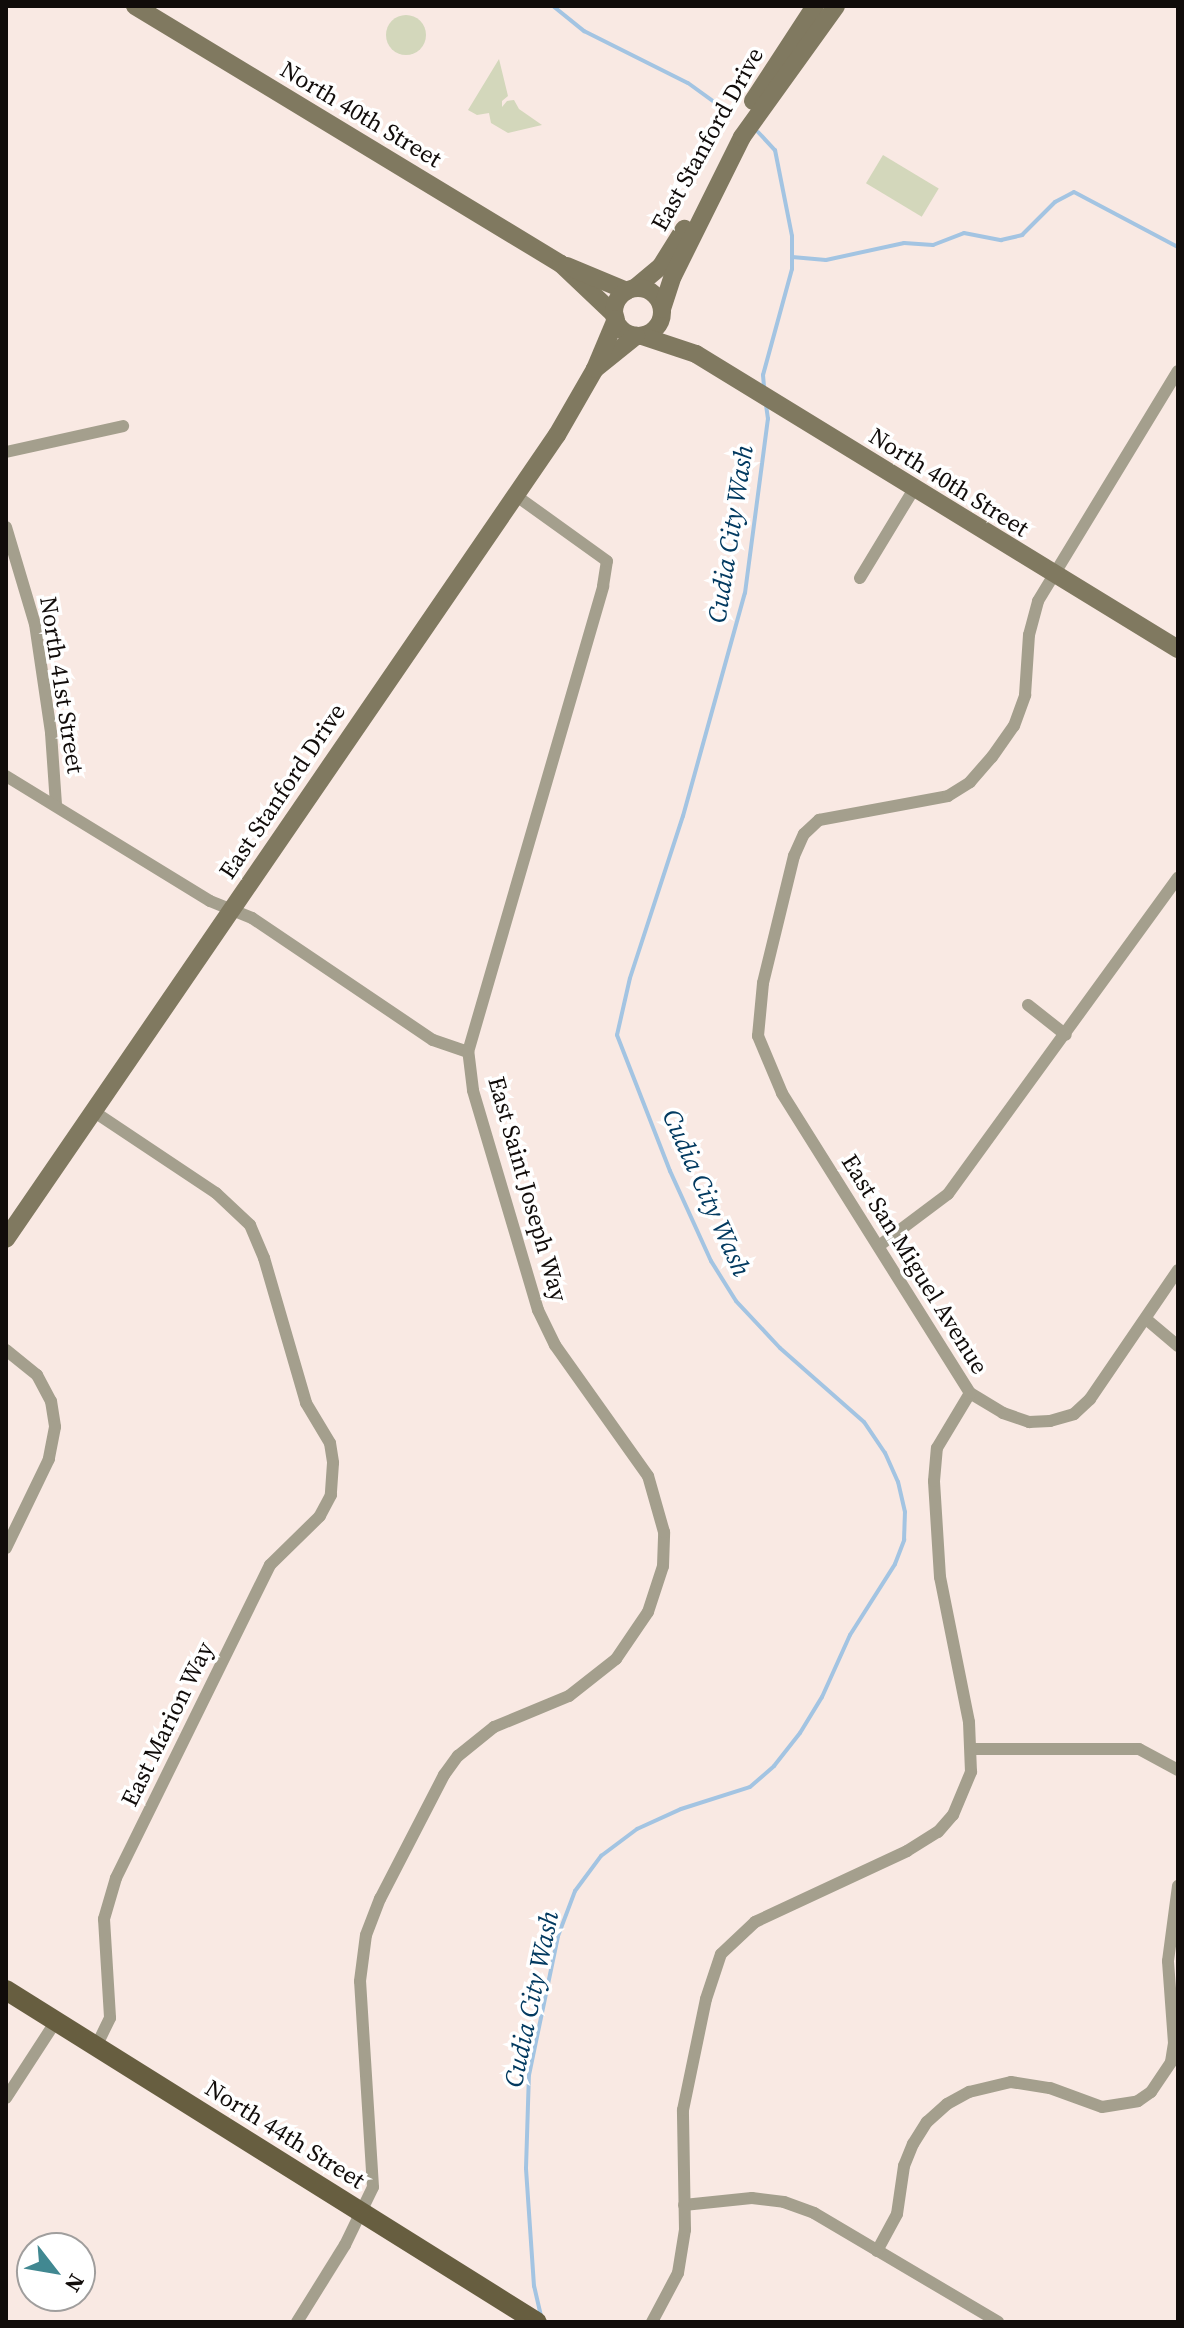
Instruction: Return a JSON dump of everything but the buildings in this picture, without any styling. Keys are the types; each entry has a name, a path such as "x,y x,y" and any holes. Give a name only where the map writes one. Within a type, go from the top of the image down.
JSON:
{"main road":[{"name":"North 44th Street","path":"6,1990 537,2322"}],"street":[{"name":"North 40th Street","path":"135,6 561,264 631,290"},
{"name":"East Stanford Drive","path":"631,290 648,281 672,251 734,132 815,6"},
{"name":"East Stanford Drive","path":"662,311 673,276 742,137 836,6"},
{"name":"North 40th Street","path":"561,264 615,317"},
{"path":"631,290 650,291 662,311 658,326 639,336 623,331 615,317 617,301 631,290"},
{"name":"North 40th Street","path":"662,311 677,336 696,354 1178,649"},
{"name":"East Stanford Drive","path":"6,1239 557,435 595,369 615,317"},
{"name":"North 40th Street","path":"639,336 696,354"},
{"name":"East Stanford Drive","path":"595,369 639,336"},
{"name":"East San Miguel Avenue","path":"652,2322 678,2273 684,2205 683,2110 706,1999 721,1954 755,1922 907,1851 938,1832 953,1815 971,1772 971,1749 940,1577 934,1481 937,1448 970,1393 782,1093 758,1036 763,983 794,856 804,834 819,820 922,804 948,796 970,782 1014,726 1025,695 1029,635 1038,601 1178,371"},
{"path":"6,452 123,426"},
{"path":"860,578 914,489"},
{"name":"East Saint Joseph Way","path":"297,2322 363,2213 375,2174 360,1981 366,1935 380,1899 444,1775 458,1756 494,1727 569,1696 616,1659 648,1612 663,1566 664,1532 648,1476 555,1345 538,1310 473,1090 468,1052 603,586 607,561 515,495"},
{"name":"North 41st Street","path":"6,527 35,624 51,733 56,805"},
{"path":"6,776 230,910 252,918 433,1040 468,1052"},
{"path":"880,1245 948,1194 1178,878"},
{"path":"1028,1005 1066,1035"},
{"name":"East Marion Way","path":"93,1111 216,1193 250,1225 264,1258 306,1403 330,1443 333,1463 331,1495 310,1528 270,1565 116,1878 104,1919 110,2018 96,2047"},
{"path":"970,1393 1003,1413 1029,1422 1074,1414 1090,1399 1178,1270"},
{"path":"1146,1319 1178,1346"},
{"path":"6,1548 49,1459 55,1427 51,1401 37,1375 7,1348"},
{"path":"971,1749 1139,1749 1178,1770"},
{"path":"877,2251 897,2214 904,2166 913,2144 927,2122 947,2104 969,2092 1011,2082 1050,2088 1102,2107 1117,2107 1138,2101 1157,2086 1171,2062 1174,2043 1168,1961 1178,1886"},
{"path":"6,2098 56,2021"},
{"path":"684,2205 752,2198 784,2202 814,2213 998,2322"}],"green space":[{"path":"406,15 420,21 426,35 420,49 406,55 392,49 386,35 392,21"},
{"path":"499,59 508,96 502,101 502,107 507,101 514,100 519,109 542,125 508,133 491,123 489,113 477,115 468,110"},
{"path":"883,155 939,188 922,217 866,183"}],"waterway":[{"name":"Cudia City Wash","path":"553,6 584,31 688,83 732,115"},
{"name":"Cudia City Wash","path":"758,132 775,150 792,236 792,269 763,375 764,387"},
{"path":"792,257 826,260 904,243 933,245 964,233 1001,240 1022,235 1055,202 1074,192 1178,247"},
{"name":"Cudia City Wash","path":"541,2316 534,2286 526,2168 529,2075 558,1936 575,1891 601,1856 637,1829 681,1809 750,1787 774,1766 800,1733 822,1697 850,1635 895,1564 904,1540 905,1512 898,1482 885,1453 864,1422 780,1348 736,1301 711,1261 670,1171 617,1035 630,978 683,816 745,593 768,419 766,404"}]}
